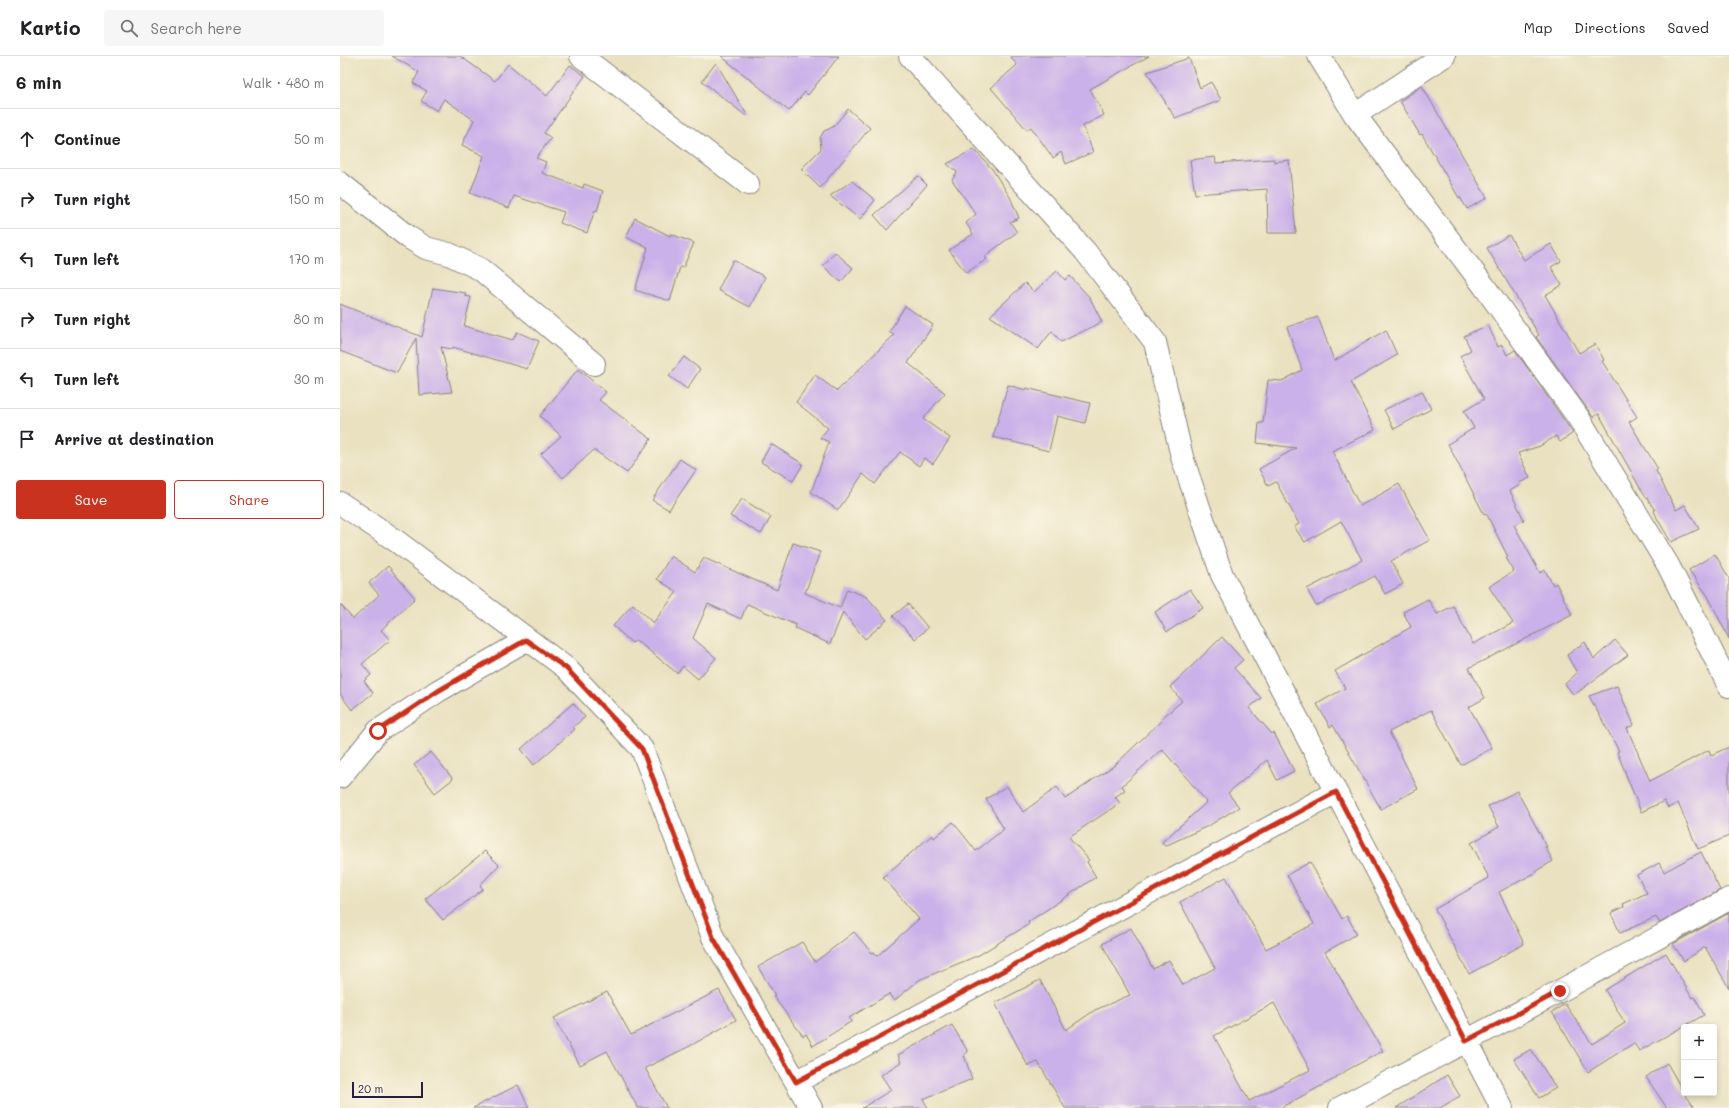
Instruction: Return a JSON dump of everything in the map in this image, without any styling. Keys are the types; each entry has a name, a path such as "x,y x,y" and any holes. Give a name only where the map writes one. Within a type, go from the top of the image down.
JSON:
{"street":[{"path":"581,56 748,184"},
{"path":"910,56 1085,251 1155,342 1182,457 1222,575 1502,1108"},
{"path":"1319,56 1355,115 1484,286 1578,417 1668,565 1729,686"},
{"path":"1355,115 1444,56"},
{"path":"340,183 408,237 426,248 449,254 480,269 594,364"},
{"path":"340,504 394,540 526,640 566,668 642,749 713,937 811,1108"},
{"path":"340,778 378,731 438,691 526,640"},
{"path":"796,1082 1336,792"},
{"path":"1340,1108 1729,899"}],"building":[{"path":"392,56 460,56 495,81 508,64 547,96 570,65 585,76 544,133 551,138 536,158 546,162 542,173 583,188 584,184 603,191 597,211 595,210 587,233 560,223 564,212 514,196 509,208 470,193 484,156 462,145 474,120 444,99 437,111 421,101 427,91 413,83 419,72"},
{"path":"721,56 839,56 808,95 805,92 789,111"},
{"path":"1010,56 1149,56 1090,89 1104,115 1083,126 1093,152 1066,164 1061,152 1053,158 1031,127 1027,130 991,88 1017,65"},
{"path":"1189,58 1200,88 1211,82 1221,100 1175,118 1147,72"},
{"path":"716,63 747,115 746,116 702,81"},
{"path":"1422,86 1487,198 1467,209 1460,197 1459,198 1422,134 1420,135 1400,101"},
{"path":"848,109 870,128 820,188 801,169 821,149 820,138 824,131 833,127"},
{"path":"974,149 992,169 1010,197 1019,218 1010,222 1017,232 985,256 987,259 966,273 949,250 973,234 966,223 976,214 952,180 957,172 947,164"},
{"path":"1215,157 1216,163 1274,159 1274,162 1289,160 1296,233 1268,233 1267,189 1195,194 1190,160"},
{"path":"918,176 927,185 887,230 874,215"},
{"path":"852,181 875,200 860,219 830,196"},
{"path":"635,218 670,236 671,234 694,243 683,268 680,267 670,301 635,290 648,248 626,237"},
{"path":"1509,235 1524,260 1551,244 1561,261 1551,267 1562,285 1545,295 1579,353 1595,344 1604,360 1602,361 1637,417 1629,422 1658,469 1656,471 1676,510 1685,505 1699,529 1671,542 1658,520 1654,511 1655,510 1639,486 1599,414 1593,417 1536,337 1539,335 1487,248"},
{"path":"835,252 853,268 841,282 823,266"},
{"path":"733,260 765,277 750,307 718,290"},
{"path":"1057,271 1065,280 1070,276 1090,298 1102,322 1061,342 1052,331 1038,349 990,316 1025,283 1034,292"},
{"path":"433,288 466,293 465,296 471,297 464,326 513,340 517,332 539,341 527,369 453,347 452,349 441,347 452,392 419,395 416,338 397,373 340,351 340,304 422,337"},
{"path":"905,306 933,325 908,363 945,393 923,419 950,438 933,464 924,458 919,466 900,452 875,484 863,474 838,510 811,492 829,442 820,438 828,428 796,402 815,375 837,391 894,335 889,332"},
{"path":"1318,317 1334,361 1386,330 1397,355 1351,382 1375,430 1332,451 1360,506 1399,484 1430,540 1391,561 1403,584 1385,594 1375,576 1316,606 1307,589 1362,560 1341,521 1305,542 1294,527 1299,524 1276,482 1268,486 1259,469 1296,448 1257,443 1259,423 1263,423 1268,380 1282,381 1302,370 1287,327"},
{"path":"1488,325 1498,347 1502,345 1507,355 1515,350 1573,433 1560,442 1556,436 1540,446 1518,453 1530,478 1519,483 1520,485 1510,491 1524,520 1514,525 1540,573 1545,570 1553,585 1556,583 1572,615 1469,668 1485,698 1469,707 1492,748 1461,765 1431,710 1389,732 1418,789 1381,809 1333,725 1330,727 1317,704 1345,688 1335,671 1411,627 1403,612 1428,599 1437,614 1453,606 1473,644 1513,623 1489,587 1514,571 1506,558 1508,557 1486,513 1484,514 1448,444 1474,428 1464,411 1484,399 1460,356 1471,350 1464,336"},
{"path":"684,357 700,369 687,389 669,376"},
{"path":"578,369 606,392 599,400 651,439 627,473 594,450 563,478 541,454 561,436 540,416"},
{"path":"1008,385 1090,403 1085,423 1057,416 1049,451 993,437"},
{"path":"1422,391 1431,409 1394,429 1384,410"},
{"path":"771,444 803,464 793,481 761,462"},
{"path":"680,459 696,470 669,510 652,500"},
{"path":"742,499 771,517 761,534 730,516"},
{"path":"793,543 820,552 805,593 840,608 847,589 867,597 887,620 865,639 843,612 830,644 795,628 796,625 747,604 741,619 708,604 693,638 716,658 698,679 683,666 677,673 636,640 632,643 613,626 633,604 653,623 677,592 657,579 671,556 695,572 704,558 777,590"},
{"path":"1715,554 1729,578 1729,639 1708,596 1689,570"},
{"path":"388,566 415,598 381,630 390,640 362,664 371,675 364,681 373,693 352,710 340,694 340,604 353,619 379,595 369,583"},
{"path":"1190,589 1203,608 1167,632 1155,612"},
{"path":"908,604 928,628 915,639 893,616"},
{"path":"1222,637 1243,660 1234,668 1261,698 1249,708 1272,734 1274,733 1294,771 1277,780 1267,760 1228,793 1239,807 1210,825 1165,846 1162,842 1207,802 1162,749 1122,786 1125,790 1115,797 1120,803 1069,837 1089,860 1087,862 1096,877 1028,922 1029,924 979,955 919,980 894,1001 889,994 849,1018 852,1021 813,1046 806,1034 803,1036 773,996 775,995 758,967 802,942 815,962 854,932 872,953 874,952 877,956 919,919 883,877 932,835 934,838 953,822 976,851 1004,829 986,799 1007,786 1023,812 1057,787 1065,799 1115,765 1163,719 1162,718 1182,701 1170,687"},
{"path":"1615,640 1628,655 1574,695 1565,684 1577,673 1567,655 1585,642 1594,659"},
{"path":"1617,686 1634,725 1627,728 1650,781 1709,750 1711,755 1729,747 1729,836 1698,849 1678,803 1668,808 1664,801 1641,812 1617,752 1619,751 1589,696"},
{"path":"573,703 585,717 573,727 575,729 534,765 521,749"},
{"path":"431,752 453,779 435,793 414,765"},
{"path":"1517,791 1553,861 1536,871 1537,872 1499,892 1524,944 1469,974 1435,909 1489,878 1471,843 1499,827 1488,806"},
{"path":"485,851 499,865 480,885 483,889 443,920 425,899"},
{"path":"1701,852 1720,890 1660,923 1656,917 1620,933 1611,913 1624,907 1623,904 1647,893 1637,875 1659,863 1664,872"},
{"path":"1310,862 1342,919 1347,916 1357,934 1325,952 1383,1051 1280,1108 1065,1108 1038,1062 1028,1066 995,1003 1040,980 1066,1030 1095,1010 1130,995 1102,944 1131,928 1153,969 1169,960 1183,985 1215,968 1180,902 1226,877 1266,949 1314,924 1287,875","holes":["1274,1003 1310,1070 1249,1101 1214,1036"]},
{"path":"1729,913 1729,988 1705,947 1684,961 1673,944"},
{"path":"1666,953 1692,998 1695,997 1704,1015 1688,1024 1681,1024 1681,1028 1639,1051 1634,1043 1588,1072 1552,1012 1565,1004 1592,1044 1625,1023 1605,990"},
{"path":"719,990 736,1020 690,1046 645,1068 667,1108 638,1108 607,1051 580,1065 554,1018 607,992 631,1035"},
{"path":"952,1025 968,1052 964,1055 972,1079 923,1099 928,1108 862,1108 891,1090 881,1075 901,1062 898,1055"},
{"path":"1531,1049 1556,1088 1539,1098 1514,1059"},
{"path":"1667,1063 1681,1088 1681,1096 1686,1096 1695,1108 1667,1108 1646,1077"},
{"path":"1447,1075 1460,1096 1440,1108 1396,1108"},
{"path":"518,1085 529,1108 473,1108"}],"route":[{"path":"378,731 438,691 526,640 566,668 642,749 713,937 796,1082 1336,792 1466,1041 1560,991"}]}
